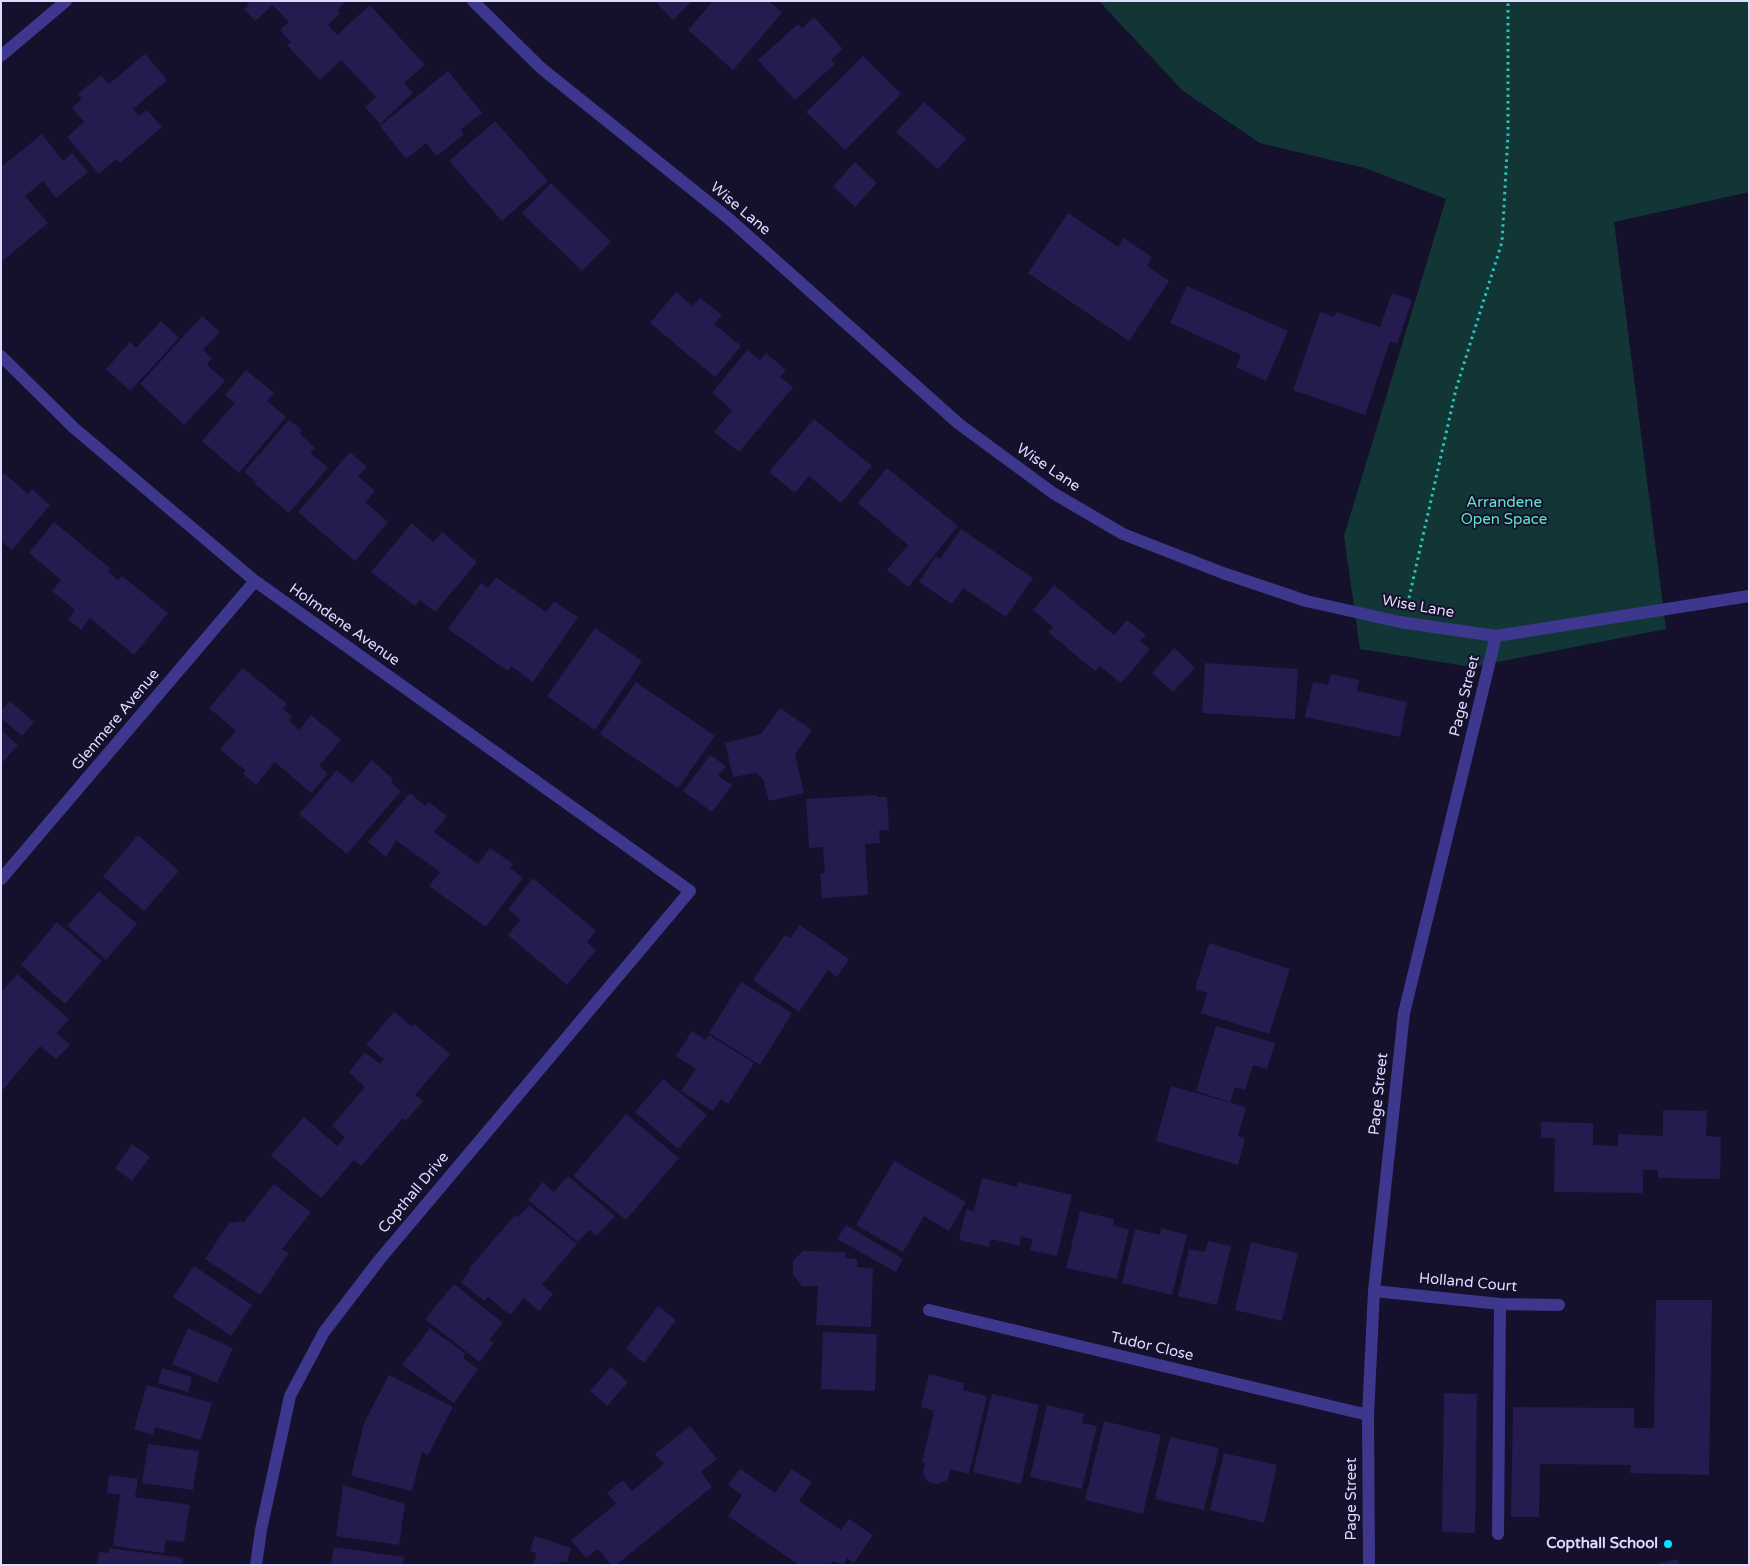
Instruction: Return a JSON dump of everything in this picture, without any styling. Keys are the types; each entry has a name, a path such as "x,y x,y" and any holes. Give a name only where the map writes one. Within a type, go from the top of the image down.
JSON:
{"street":[{"path":"1,56 66,1"},
{"name":"Wise Lane","path":"473,1 541,68 728,218 959,424 1053,493 1123,534 1224,573 1306,600 1400,622 1496,636 1749,596"},
{"name":"Holmdene Avenue","path":"1,356 74,428 255,582 690,890"},
{"name":"Glenmere Avenue","path":"1,879 255,582"},
{"name":"Page Street","path":"1369,1565 1368,1415 1374,1290 1404,1013 1496,636"},
{"name":"Copthall Drive","path":"256,1565 261,1530 290,1396 324,1332 380,1259 690,890"},
{"name":"Holland Court","path":"1374,1290 1500,1304 1559,1305"},
{"path":"1498,1534 1500,1304"},
{"name":"Tudor Close","path":"929,1310 1368,1415"}],"path":[{"path":"1400,622 1413,586 1456,389 1502,242 1508,134 1508,1"}],"green space":[{"name":"Arrandene Open Space","path":"1099,1 1749,1 1749,192 1614,222 1666,629 1472,667 1360,649 1344,536 1446,199 1365,168 1260,143 1183,91"}],"building":[{"path":"246,1 347,1 337,10 340,13 328,25 337,35 370,5 425,65 404,83 413,93 380,124 365,107 376,97 341,60 320,80 287,45 291,42 280,30 289,22 273,5 255,21 244,9 249,5"},
{"path":"655,1 692,1 673,20"},
{"path":"713,1 769,1 782,13 733,70 688,30"},
{"path":"814,17 843,49 831,60 835,64 795,100 758,60 798,24 802,28"},
{"path":"145,54 167,80 133,109 139,116 147,110 162,127 120,163 116,159 99,174 67,137 84,122 72,108 82,99 78,94 101,75 109,84"},
{"path":"863,56 901,94 845,150 806,112"},
{"path":"448,71 482,113 461,129 464,134 437,156 426,143 406,159 380,126"},
{"path":"924,102 966,139 938,169 896,132"},
{"path":"495,121 548,181 502,221 449,161"},
{"path":"42,134 63,161 72,153 88,172 56,198 43,181 25,196 48,223 1,262 1,167"},
{"path":"855,162 877,183 855,207 833,186"},
{"path":"551,183 611,242 582,271 522,213"},
{"path":"1068,213 1118,247 1124,238 1152,257 1147,266 1169,281 1129,341 1028,273"},
{"path":"1187,286 1288,331 1266,381 1236,367 1241,355 1170,323"},
{"path":"676,292 693,306 700,298 722,315 714,324 741,346 715,377 650,323"},
{"path":"1392,293 1412,300 1397,344 1390,341 1365,415 1293,390 1320,312 1334,317 1336,312 1380,327"},
{"path":"202,316 220,332 203,350 212,358 207,365 225,381 184,425 140,384"},
{"path":"161,321 179,338 130,391 106,369 130,342 136,348"},
{"path":"747,350 760,360 766,353 786,370 780,377 793,387 739,452 714,432 732,410 712,393"},
{"path":"246,370 274,393 267,401 286,417 239,473 202,441 235,403 225,395"},
{"path":"814,419 872,466 841,503 809,476 795,493 769,472"},
{"path":"289,420 302,430 299,433 315,448 310,453 328,468 289,513 244,472"},
{"path":"350,452 367,467 358,476 375,491 365,502 388,522 355,561 298,512"},
{"path":"887,468 958,526 908,587 887,570 908,545 858,503"},
{"path":"4,473 28,494 32,489 50,505 12,550 1,541 1,476"},
{"path":"54,522 110,568 108,571 118,580 122,576 168,613 134,655 90,618 81,630 68,619 75,610 52,591 61,580 29,553"},
{"path":"412,523 433,542 442,532 477,562 435,612 420,600 415,606 371,572"},
{"path":"961,529 1033,578 1006,617 963,588 952,604 919,582 936,556 940,559"},
{"path":"496,577 546,612 554,601 578,617 533,682 511,666 508,671 448,629 481,583 488,588"},
{"path":"1054,585 1114,635 1127,620 1146,635 1140,641 1150,649 1121,683 1100,666 1095,671 1048,632 1053,627 1033,610"},
{"path":"595,628 642,661 595,730 547,696"},
{"path":"1174,648 1195,668 1173,692 1152,673"},
{"path":"1205,663 1298,669 1295,719 1202,713"},
{"path":"243,668 287,704 283,709 292,717 289,721 299,730 311,715 341,740 319,766 328,774 311,793 275,762 256,785 243,774 246,771 220,749 236,731 209,708"},
{"path":"1331,674 1359,680 1357,691 1407,702 1400,737 1305,717 1313,682 1328,685"},
{"path":"636,682 715,736 678,788 600,734"},
{"path":"10,701 34,722 22,736 1,718 1,711"},
{"path":"780,708 812,730 795,754 804,793 769,801 763,779 755,773 733,777 725,743 761,734"},
{"path":"1,730 18,745 1,764"},
{"path":"710,755 726,766 718,776 732,785 712,812 683,791"},
{"path":"372,760 393,779 391,782 401,791 347,854 299,814 337,770 352,783"},
{"path":"410,793 425,806 429,802 447,816 434,832 478,864 490,848 513,864 510,868 523,878 486,927 429,886 440,872 396,840 386,857 368,842"},
{"path":"877,795 877,797 887,797 889,830 879,830 880,843 865,844 868,895 822,898 820,873 825,873 823,847 809,848 806,799"},
{"path":"138,835 179,871 144,911 103,876"},
{"path":"533,878 596,931 587,942 596,950 567,985 508,935 520,920 508,909"},
{"path":"99,891 137,924 106,960 67,926"},
{"path":"57,922 102,961 65,1004 21,965"},
{"path":"800,925 849,959 837,977 828,970 799,1012 753,980 785,935 790,938"},
{"path":"1209,943 1290,969 1269,1034 1201,1013 1207,993 1195,989"},
{"path":"17,974 69,1019 57,1033 70,1045 56,1059 40,1046 1,1092 1,992"},
{"path":"741,982 792,1013 760,1065 709,1033"},
{"path":"394,1012 412,1027 414,1024 450,1054 415,1095 423,1101 406,1121 403,1118 361,1166 354,1160 321,1198 271,1155 304,1117 337,1146 345,1137 332,1126 365,1087 349,1072 365,1052 380,1064 384,1059 366,1045"},
{"path":"1216,1026 1275,1043 1267,1069 1253,1065 1245,1090 1235,1087 1230,1102 1196,1091"},
{"path":"692,1031 705,1040 709,1035 754,1063 728,1104 721,1099 713,1111 681,1091 696,1069 676,1056"},
{"path":"663,1079 707,1115 678,1149 635,1112"},
{"path":"1171,1086 1246,1107 1238,1136 1245,1139 1238,1165 1156,1141"},
{"path":"1663,1110 1707,1111 1706,1136 1721,1137 1720,1179 1658,1178 1658,1170 1643,1170 1643,1193 1554,1192 1555,1138 1541,1138 1541,1122 1593,1123 1593,1145 1618,1146 1618,1134 1663,1136"},
{"path":"626,1114 679,1158 626,1220 573,1176"},
{"path":"132,1144 150,1157 132,1181 115,1168"},
{"path":"894,1161 966,1202 949,1231 924,1216 903,1252 856,1225"},
{"path":"568,1176 615,1216 597,1236 589,1230 578,1242 528,1200 543,1182 554,1192"},
{"path":"982,1178 1017,1187 1018,1182 1072,1195 1057,1256 1030,1250 1033,1240 1021,1236 1019,1246 991,1239 989,1247 959,1240 966,1209 974,1211"},
{"path":"274,1184 311,1212 282,1249 289,1253 260,1295 205,1259 229,1223 241,1221 243,1223"},
{"path":"529,1205 577,1244 542,1285 553,1294 539,1311 524,1298 510,1315 488,1297 484,1301 461,1282 470,1271 468,1270 515,1215 518,1217"},
{"path":"1080,1211 1114,1219 1113,1225 1129,1230 1117,1279 1066,1268"},
{"path":"846,1225 903,1259 896,1272 837,1239"},
{"path":"1161,1228 1187,1235 1172,1295 1122,1283 1135,1229 1160,1235"},
{"path":"1208,1241 1231,1246 1217,1305 1178,1296 1189,1249 1205,1252"},
{"path":"1251,1242 1298,1253 1282,1321 1235,1310"},
{"path":"803,1251 845,1252 845,1258 857,1259 857,1267 873,1268 871,1327 816,1325 818,1286 802,1286 793,1275 793,1261"},
{"path":"194,1266 252,1305 231,1336 173,1297"},
{"path":"454,1284 503,1323 489,1340 494,1343 479,1362 425,1319"},
{"path":"1656,1300 1712,1300 1709,1475 1630,1473 1631,1465 1540,1464 1539,1517 1511,1517 1513,1407 1634,1408 1634,1428 1654,1428"},
{"path":"658,1306 676,1320 644,1363 626,1349"},
{"path":"188,1328 233,1348 217,1383 172,1364"},
{"path":"430,1328 466,1354 463,1358 478,1369 454,1403 402,1365"},
{"path":"823,1332 877,1334 875,1391 821,1389"},
{"path":"611,1367 628,1382 607,1406 590,1391"},
{"path":"162,1368 192,1377 188,1392 158,1383"},
{"path":"929,1374 964,1383 963,1390 987,1396 969,1474 950,1469 948,1480 938,1484 928,1482 923,1474 925,1463 922,1463 934,1411 921,1407"},
{"path":"389,1375 453,1407 428,1455 422,1452 412,1491 351,1476 364,1423"},
{"path":"147,1385 212,1403 201,1440 155,1427 153,1435 134,1429"},
{"path":"1444,1393 1477,1394 1475,1533 1442,1532"},
{"path":"992,1394 1039,1405 1021,1484 973,1472"},
{"path":"1047,1405 1084,1414 1082,1423 1097,1426 1082,1489 1030,1477"},
{"path":"1104,1421 1161,1435 1143,1514 1085,1500"},
{"path":"690,1426 717,1459 701,1472 712,1487 616,1565 611,1565 598,1549 586,1558 571,1540 616,1504 607,1493 623,1480 632,1491 664,1464 655,1454"},
{"path":"1170,1437 1219,1448 1204,1510 1155,1499"},
{"path":"148,1444 199,1451 193,1490 142,1483"},
{"path":"1224,1453 1277,1465 1264,1523 1210,1510"},
{"path":"740,1469 775,1493 792,1469 812,1482 799,1501 841,1530 849,1519 873,1535 854,1563 847,1558 843,1565 833,1561 830,1565 799,1565 728,1516 742,1495 728,1485"},
{"path":"109,1475 138,1479 135,1497 190,1505 184,1542 166,1540 164,1553 113,1546 120,1495 107,1493"},
{"path":"343,1485 405,1504 399,1545 336,1536"},
{"path":"535,1536 571,1548 567,1563 560,1561 559,1565 533,1565 537,1553 530,1551"},
{"path":"334,1547 404,1557 403,1565 331,1565"},
{"path":"109,1548 183,1558 182,1565 97,1565 99,1552 109,1553"},
{"path":"1678,1559 1679,1565 1656,1565 1656,1564"}],"place":[{"name":"Copthall School","path":"1668,1544"}]}
